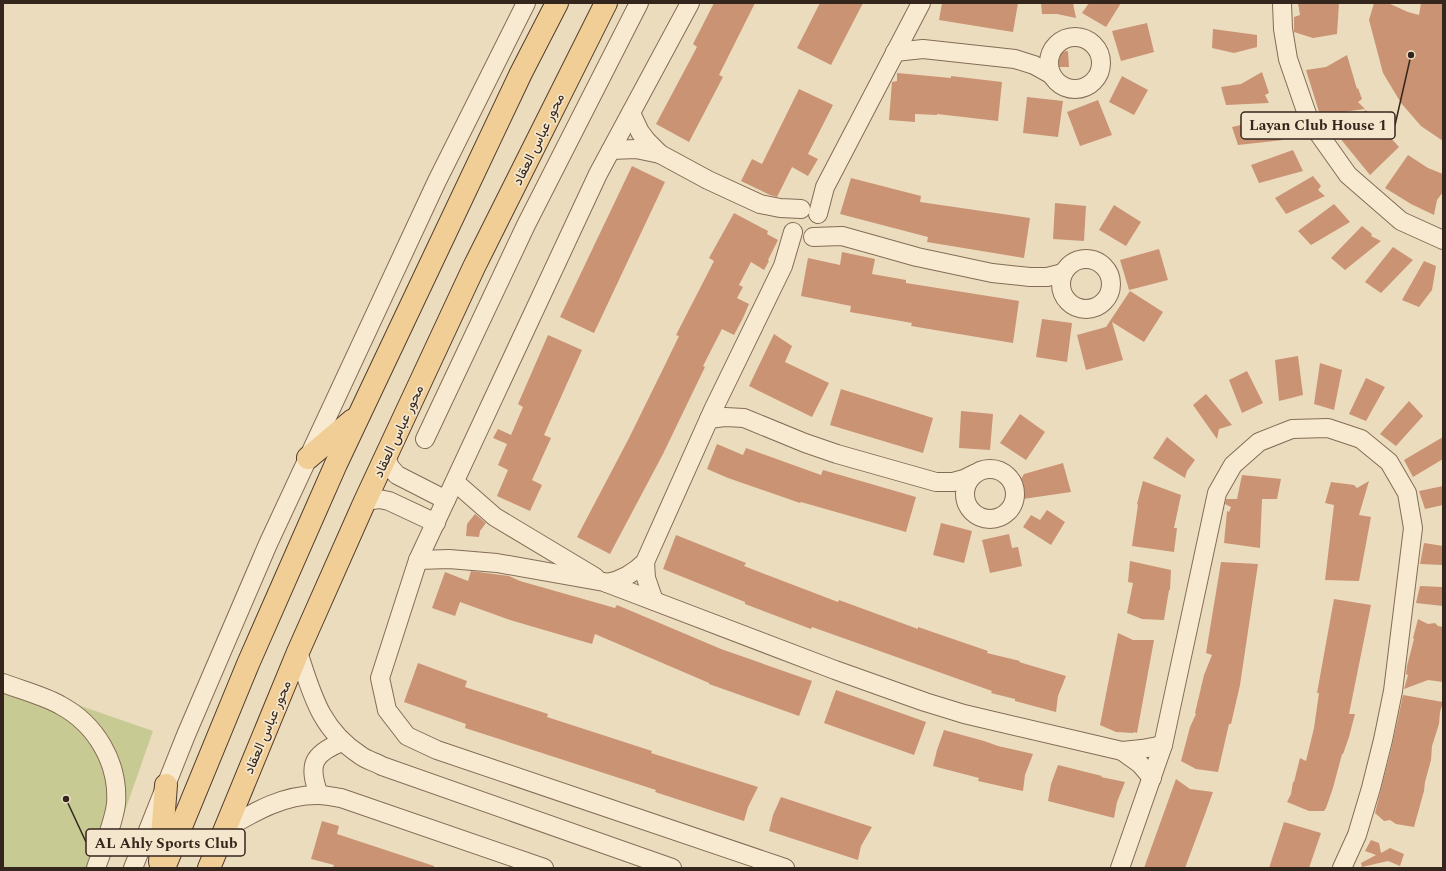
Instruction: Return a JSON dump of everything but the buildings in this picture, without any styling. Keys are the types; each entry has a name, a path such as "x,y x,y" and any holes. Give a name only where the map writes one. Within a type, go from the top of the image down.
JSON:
{"main road":[{"path":"164,868 248,664 332,471 557,3"},
{"name":"محور عباس العقاد","path":"209,868 298,652 365,501 474,267 606,3"},
{"path":"308,458 359,416"},
{"path":"160,868 166,785"}],"street":[{"path":"133,868 186,735 265,551 437,181 526,3"},
{"path":"425,438 533,211 639,3"},
{"path":"690,3 598,174 418,560 380,678 387,710 407,736 437,750 785,868"},
{"path":"810,212 825,187 921,3"},
{"path":"1282,3 1283,29 1288,59 1309,120 1348,175 1401,221 1443,240"},
{"path":"912,21 920,37 932,49"},
{"path":"1015,59 1053,47 1066,38 1074,36 1090,41 1096,47 1101,62 1100,70 1096,78 1083,88 1067,88 1059,84 1052,75 1048,63 1049,55 1053,47"},
{"path":"895,52 914,49 932,49 1015,59 1034,65 1052,75"},
{"path":"631,113 640,132 660,154 708,180 760,204 810,212 842,236"},
{"path":"611,150 636,149 660,154"},
{"path":"760,204 800,238 842,236 917,257 992,273 1030,278 1047,277 1063,273"},
{"path":"455,482 495,517 606,583 625,577 634,572 645,562 709,419 783,266 792,230 790,223 792,217 795,212 810,212 821,222 821,228 818,234 811,238 783,266"},
{"path":"1081,260 1097,262 1103,266 1108,272 1110,280 1110,288 1104,302 1090,309 1082,309 1068,302 1061,288 1063,273 1074,262 1081,260"},
{"path":"1030,278 1048,286 1064,296"},
{"path":"724,388 744,418"},
{"path":"709,419 725,417 744,418 836,454 936,482 953,482 964,479 981,470 996,470 1004,473 1009,478 1015,493 1014,501 1005,514 998,518 983,518 976,515 968,506 936,482"},
{"path":"1120,868 1163,745 1218,493 1233,465 1259,442 1292,429 1328,428 1361,439 1389,462 1407,493 1413,528 1393,691 1383,740 1357,835 1342,868"},
{"path":"386,457 390,467 397,475 446,500"},
{"path":"968,506 964,495 965,487 968,480 974,474"},
{"path":"365,501 379,499 399,504 436,523"},
{"path":"418,560 449,559 497,563 606,583 835,670 925,702 964,714 1122,751 1163,745"},
{"path":"645,562 647,582 654,601"},
{"path":"298,652 315,704 324,721 342,742 361,756 382,766 672,868"},
{"path":"3,683 68,709 91,729 107,754 114,773 116,784 116,805 110,831 96,868"},
{"path":"3,693 52,710 61,715 88,739 101,763 108,792 106,814 87,868"},
{"path":"319,795 314,783 312,771 315,760 322,751 342,742"},
{"path":"1122,751 1140,764 1152,778"},
{"path":"225,829 254,812 275,803 296,797 319,795 341,798 364,805 528,865 544,868"}],"green space":[{"path":"3,679 153,731 105,868 3,868"}],"place":[{"name":"Layan Club House 1","path":"1411,55"},
{"name":"AL Ahly Sports Club","path":"66,799"}]}
